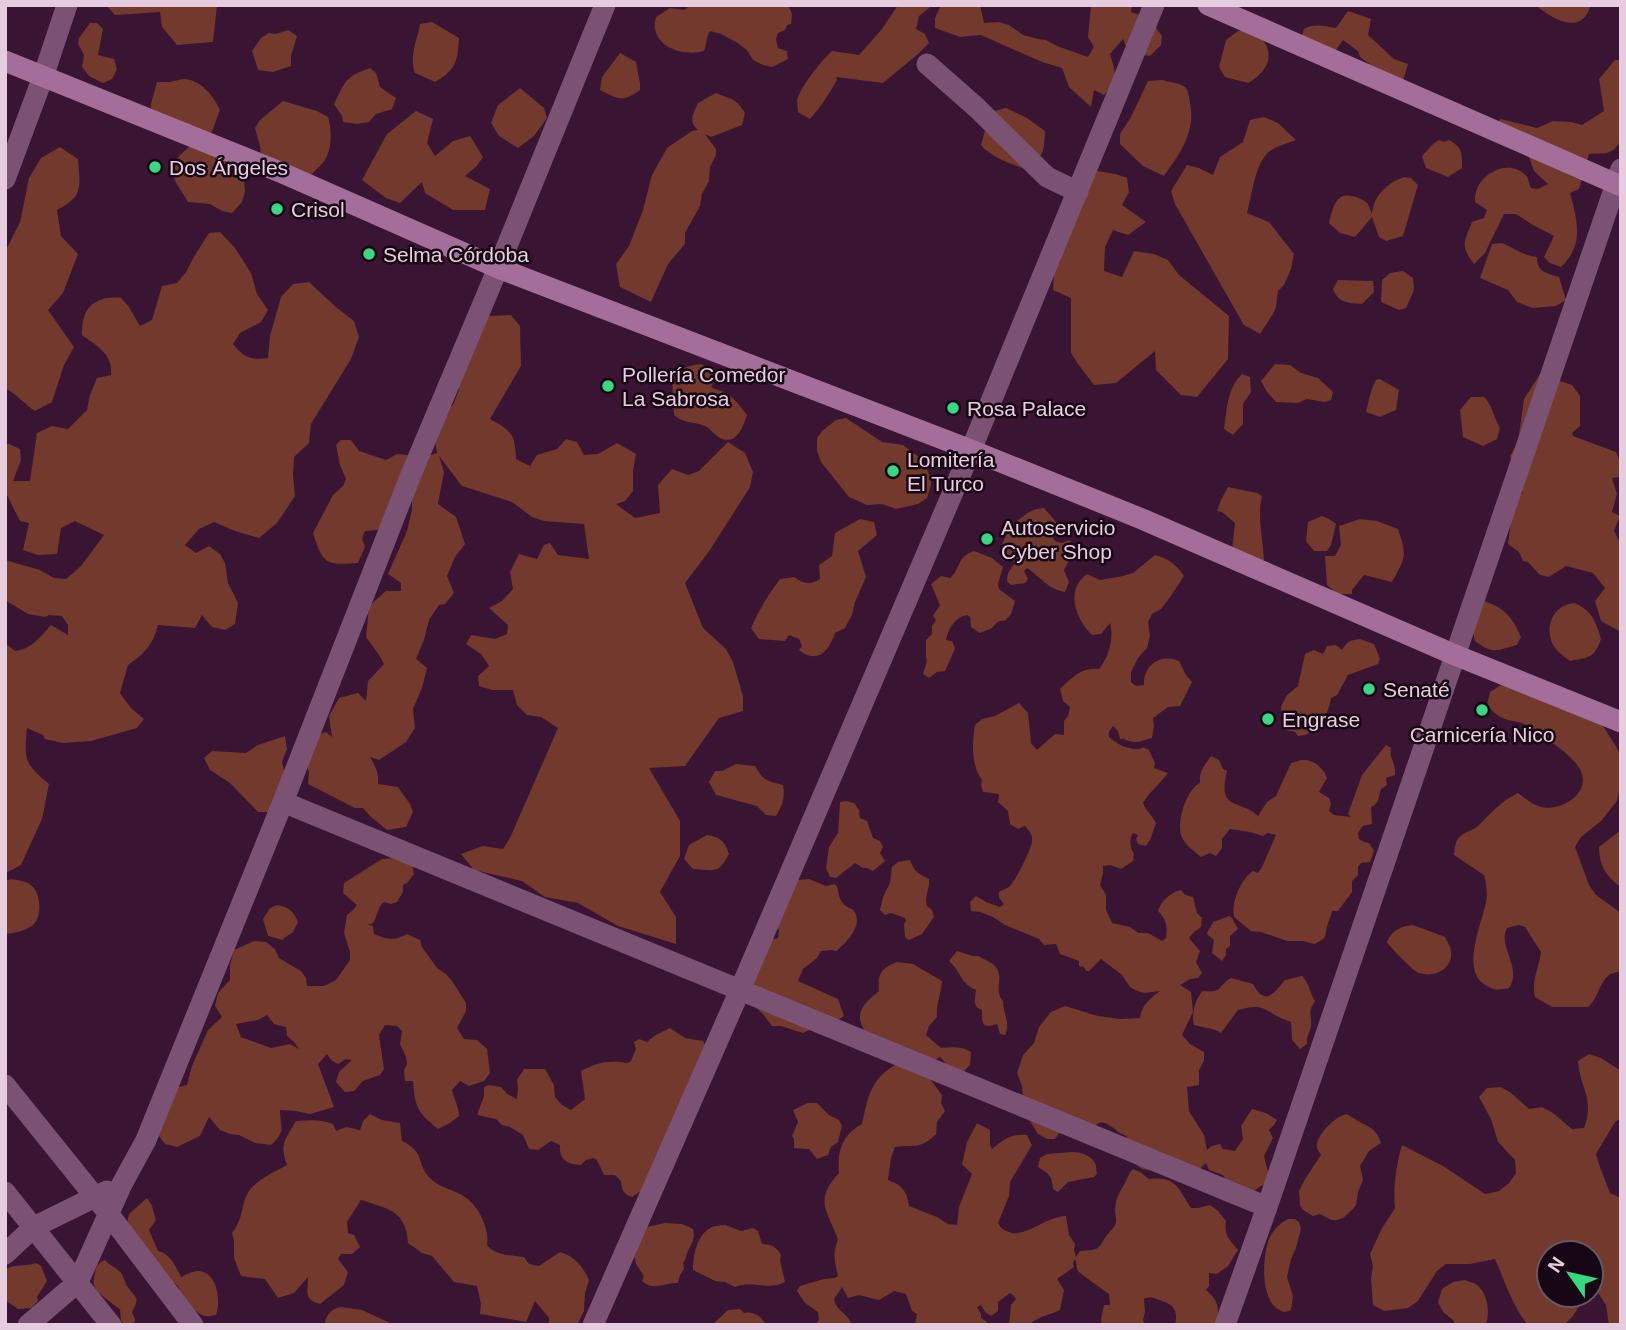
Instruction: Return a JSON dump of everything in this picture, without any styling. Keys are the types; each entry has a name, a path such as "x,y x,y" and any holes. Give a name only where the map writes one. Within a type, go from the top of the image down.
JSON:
{"main road":[{"path":"1208,5 1619,180"},
{"path":"5,61 280,172 498,268 971,450 1142,519 1455,655 1621,722"}],"street":[{"path":"5,179 67,5"},
{"path":"28,1325 78,1282 102,1205 122,1184 146,1140 283,802 410,477 605,5"},
{"path":"593,1325 971,450 1154,5"},
{"path":"927,64 977,108 1047,177 1078,192"},
{"path":"1225,1325 1619,180"},
{"path":"283,802 1267,1207"},
{"path":"5,1085 102,1205 193,1325"},
{"path":"5,1192 111,1325"},
{"path":"5,1254 34,1227 102,1205"}],"shaded area":[{"path":"106,5 217,5 213,42 177,45 162,27 160,12 115,15"},
{"path":"691,5 788,5 792,14 791,24 778,33 776,39 778,48 787,51 788,59 772,67 763,65 753,60 747,50 736,42 710,31 704,51 690,53 668,47 658,36 655,28 656,17 670,8 684,10"},
{"path":"898,5 933,5 919,16 916,29 925,34 929,43 883,83 836,77 831,90 810,119 798,112 799,94 827,56 832,51 859,55 882,29"},
{"path":"941,5 980,5 984,23 999,22 1009,25 1023,35 1046,40 1088,57 1094,47 1088,37 1091,5 1132,5 1131,12 1149,18 1162,36 1161,45 1150,56 1129,53 1123,39 1110,54 1115,72 1114,80 1104,95 1094,90 1091,107 1069,87 1062,68 981,35 960,37 935,28 935,18"},
{"path":"1535,5 1591,5 1586,15 1574,23 1558,20"},
{"path":"1348,11 1371,19 1368,35 1394,59 1408,64 1403,81 1375,68 1343,40 1333,54 1301,39 1304,29 1308,27 1336,28"},
{"path":"432,22 459,38 458,53 452,69 435,82 415,73 413,61 420,24"},
{"path":"90,23 97,23 103,29 98,55 114,59 117,69 112,79 103,83 89,76 82,67 84,55 78,44 79,38"},
{"path":"288,30 297,36 291,66 273,72 258,70 252,51 261,38 269,33"},
{"path":"1238,31 1253,31 1264,42 1269,55 1260,74 1248,83 1225,77 1219,67 1226,40"},
{"path":"620,53 636,62 640,83 640,90 624,98 600,90 602,77"},
{"path":"1615,60 1621,60 1620,142 1610,152 1589,154 1579,189 1570,193 1577,233 1568,259 1561,267 1550,263 1544,257 1554,236 1516,214 1504,214 1485,253 1474,264 1465,244 1472,222 1484,218 1487,210 1475,202 1480,183 1495,171 1512,168 1527,177 1531,188 1538,189 1548,184 1534,171 1529,157 1495,123 1501,119 1537,128 1553,121 1582,125 1604,111 1599,79"},
{"path":"370,68 376,73 380,87 396,98 392,109 376,114 369,122 343,122 334,104 341,90 347,80"},
{"path":"183,79 195,82 205,89 220,110 206,143 151,120 151,104 157,82"},
{"path":"1163,80 1185,87 1189,95 1191,114 1189,133 1164,176 1143,166 1120,144 1120,134 1148,81"},
{"path":"520,88 544,108 547,118 534,136 518,148 499,136 491,123 498,105"},
{"path":"716,93 733,100 742,108 745,113 742,125 711,137 705,134 716,149 709,181 702,194 700,206 685,233 685,244 668,264 651,302 620,287 616,264 629,246 643,210 652,175 667,148 692,131 698,130 692,121 698,103"},
{"path":"283,101 328,117 331,133 329,150 324,162 312,174 280,172 262,165 255,128 260,120"},
{"path":"1006,108 1045,131 1042,153 1025,169 996,157 981,145 994,111"},
{"path":"416,111 433,119 427,143 435,156 453,141 470,136 483,157 465,176 490,189 485,210 453,210 425,193 422,182 400,203 386,198 362,180 387,134"},
{"path":"1264,117 1278,123 1296,140 1270,151 1265,156 1257,171 1247,213 1269,222 1294,254 1291,269 1284,285 1278,291 1276,307 1260,334 1244,325 1175,204 1171,191 1187,165 1213,175 1220,157 1243,142 1250,120"},
{"path":"1439,140 1454,143 1462,155 1462,168 1448,177 1426,168 1422,156"},
{"path":"60,147 78,159 76,195 57,210 61,236 78,254 63,293 48,310 74,347 64,365 52,402 35,411 5,388 5,252 20,222 29,178 41,158"},
{"path":"189,147 198,147 231,161 244,179 245,192 242,202 232,213 210,204 188,202 170,169"},
{"path":"1097,171 1127,178 1129,192 1122,205 1146,222 1128,235 1113,230 1105,247 1104,271 1122,277 1134,251 1154,254 1168,260 1179,275 1229,316 1228,359 1197,397 1181,395 1156,370 1155,351 1116,383 1094,385 1071,353 1071,298 1053,290 1056,245 1068,214"},
{"path":"1404,177 1411,178 1418,185 1403,236 1386,241 1379,237 1372,217 1355,237 1340,233 1329,223 1334,205 1341,197 1351,196 1362,200 1368,204 1372,214 1375,201 1382,191"},
{"path":"220,232 235,248 251,273 257,294 268,310 261,322 240,333 233,344 244,355 257,359 268,358 270,336 281,297 293,284 309,282 354,321 359,337 351,359 311,424 309,443 294,457 295,496 277,523 259,538 214,522 199,529 185,545 196,553 209,546 220,554 225,563 228,583 238,603 235,624 225,630 212,627 202,615 195,628 158,625 147,648 128,665 120,693 144,719 137,728 91,741 63,743 45,739 43,735 27,728 28,760 49,784 42,819 21,865 6,873 5,643 15,651 21,650 35,642 51,625 68,635 68,625 62,616 28,614 5,600 5,560 40,570 54,578 66,579 81,566 104,535 75,521 61,528 57,554 38,555 23,550 29,523 20,521 5,491 5,445 20,449 21,460 13,481 30,481 37,433 52,426 68,429 87,410 97,378 111,375 107,356 82,335 83,320 89,307 104,299 121,298 140,326 152,320 162,286 177,283 209,233"},
{"path":"1502,243 1537,257 1541,269 1559,277 1566,300 1556,306 1533,308 1517,302 1508,290 1480,278 1492,244"},
{"path":"1403,271 1413,278 1414,290 1406,308 1399,310 1381,302 1382,280 1390,273"},
{"path":"1338,280 1373,281 1374,292 1362,304 1344,301 1333,289"},
{"path":"511,315 520,326 521,366 490,419 511,434 516,459 530,466 537,455 557,449 566,439 577,442 584,455 598,454 617,443 636,454 633,491 625,501 616,504 635,518 660,513 658,485 672,469 688,475 699,471 728,442 745,453 753,472 750,487 710,550 685,583 703,628 726,649 733,662 743,696 743,711 719,718 685,766 649,768 680,821 680,856 660,892 676,917 676,944 618,926 578,903 545,897 522,881 474,870 461,854 483,846 503,849 558,728 541,717 527,715 517,705 513,690 492,690 479,686 478,676 489,666 481,654 466,644 471,635 495,639 507,634 508,625 489,608 502,601 513,589 510,572 519,554 537,559 544,545 550,543 558,555 589,559 584,524 544,521 532,517 512,502 462,486 439,456 444,472 438,504 456,517 465,544 455,557 447,576 454,593 445,604 439,605 429,620 416,659 427,668 413,709 415,728 406,742 379,760 370,757 377,771 378,784 398,787 413,812 406,827 387,830 363,808 355,808 308,784 306,760 317,735 326,732 332,737 329,716 339,698 358,693 366,701 368,681 384,664 366,637 369,606 386,591 401,591 401,583 388,574 407,531 412,510 412,485 422,458 437,453 435,440 439,416 453,405 459,390 458,371 489,316"},
{"path":"701,364 710,369 716,378 711,387 729,395 747,415 739,433 732,439 722,439 705,426 674,415 672,379 685,368"},
{"path":"1275,364 1290,365 1301,373 1318,378 1333,392 1331,400 1276,402 1261,381"},
{"path":"1242,374 1250,377 1251,392 1243,404 1243,424 1233,435 1224,429 1228,400"},
{"path":"1540,374 1572,385 1580,396 1580,426 1572,433 1573,436 1616,452 1621,464 1621,477 1612,478 1617,494 1612,512 1620,516 1614,531 1621,544 1621,632 1601,621 1595,601 1605,588 1593,573 1566,566 1549,577 1540,575 1508,544 1514,498 1523,493 1510,456 1518,442 1524,399"},
{"path":"1380,379 1399,390 1396,410 1380,417 1366,412 1374,384"},
{"path":"1471,397 1484,397 1500,428 1497,439 1483,446 1463,437 1460,410"},
{"path":"846,418 882,442 903,445 923,460 931,479 927,498 918,504 896,509 882,504 867,505 849,497 821,462 817,451 817,438 822,431 836,420"},
{"path":"341,440 351,440 359,451 386,460 397,454 408,455 389,520 377,530 365,531 362,538 365,547 358,563 339,564 327,561 313,533 333,495 346,479 336,445"},
{"path":"1228,487 1262,496 1260,520 1264,560 1257,562 1232,550 1235,523 1217,511"},
{"path":"1044,508 1056,522 1052,536 1055,541 1062,543 1070,540 1074,552 1064,570 1069,582 1065,592 1049,585 1027,568 1024,571 1028,579 1025,583 1011,585 1007,581 1008,575 1015,563 1010,558 1003,561 1000,556 1010,525 1029,512"},
{"path":"1322,516 1336,524 1327,551 1314,551 1306,541 1308,522"},
{"path":"860,519 874,522 877,535 858,551 866,577 845,628 835,633 826,650 817,656 799,650 802,646 799,639 789,635 785,641 759,639 751,628 780,579 794,577 807,583 820,579 819,565 832,556 835,533"},
{"path":"1360,519 1377,521 1398,529 1404,556 1392,582 1364,575 1352,590 1352,594 1337,594 1327,585 1325,556 1335,556 1341,545 1339,526"},
{"path":"974,551 992,558 1003,567 998,584 999,589 1015,601 1011,614 1005,621 999,621 992,628 980,633 971,627 970,617 967,615 959,618 947,636 946,640 952,641 955,648 945,671 937,672 929,678 923,674 927,661 926,640 932,634 932,626 936,620 933,616 940,605 931,584 941,576 950,578 964,556"},
{"path":"1155,555 1172,563 1184,576 1161,609 1152,614 1148,622 1150,636 1147,648 1131,672 1131,682 1136,686 1144,685 1144,678 1154,663 1172,659 1179,661 1192,682 1180,706 1168,707 1153,718 1152,738 1132,742 1120,739 1113,726 1109,732 1109,737 1122,746 1149,750 1155,763 1154,768 1168,773 1143,803 1156,823 1150,840 1146,846 1138,844 1138,835 1133,833 1130,844 1134,854 1133,861 1121,869 1110,865 1103,866 1100,885 1106,895 1106,910 1112,923 1130,927 1139,933 1148,933 1162,941 1166,938 1167,930 1165,920 1158,911 1161,904 1170,895 1181,890 1185,895 1193,897 1197,913 1202,918 1201,927 1189,938 1200,951 1196,962 1202,973 1198,978 1180,985 1191,992 1193,1012 1182,1035 1190,1044 1204,1052 1204,1061 1199,1070 1199,1085 1187,1087 1189,1111 1204,1135 1207,1150 1220,1144 1223,1149 1235,1151 1243,1139 1241,1126 1252,1109 1277,1120 1269,1130 1273,1138 1264,1156 1270,1180 1254,1191 1227,1181 1223,1175 1209,1170 1206,1163 1192,1176 1142,1169 1135,1164 1126,1136 1101,1122 1088,1133 1059,1133 1055,1139 1047,1139 1038,1134 1024,1107 1022,1086 1017,1073 1023,1055 1034,1043 1039,1027 1051,1012 1065,1006 1098,1016 1140,1018 1142,1009 1160,991 1137,991 1101,959 1086,971 1079,966 1079,961 1060,954 1056,944 1044,945 1039,939 993,917 971,911 970,902 976,896 1000,907 1004,904 999,898 999,892 1009,887 1015,879 1032,839 1025,826 1018,829 1010,824 1008,811 998,802 999,794 983,792 973,754 975,725 982,719 995,716 1019,703 1028,713 1031,743 1037,750 1055,734 1064,735 1064,721 1070,707 1063,701 1060,689 1082,672 1099,669 1106,659 1111,641 1110,623 1101,634 1092,635 1079,617 1075,596 1079,582 1087,574 1100,580 1133,573"},
{"path":"1478,599 1500,608 1509,617 1521,637 1517,645 1491,650 1475,641 1472,628"},
{"path":"1574,603 1592,617 1601,639 1590,656 1570,661 1554,647 1550,638 1550,624 1556,612"},
{"path":"1360,639 1374,644 1380,659 1378,664 1348,675 1337,695 1331,698 1321,723 1311,732 1298,736 1295,732 1286,730 1282,722 1281,706 1287,695 1298,686 1305,654 1314,650 1323,654 1327,646 1336,645 1342,650 1350,642"},
{"path":"1501,685 1558,708 1583,711 1594,717 1603,726 1621,758 1621,783 1617,801 1601,821 1581,837 1575,847 1589,885 1596,895 1621,913 1621,971 1606,978 1588,1007 1552,1007 1535,997 1535,980 1541,952 1525,927 1519,925 1507,928 1505,935 1513,973 1509,988 1496,989 1487,986 1477,977 1474,968 1475,945 1487,895 1484,875 1454,855 1458,839 1518,793 1546,808 1563,805 1579,792 1583,784 1579,768 1560,749 1531,727 1503,718 1487,705 1490,692"},
{"path":"285,736 287,749 282,762 284,770 281,789 272,812 258,812 230,783 210,770 204,758 212,751 246,753 258,745"},
{"path":"1386,745 1391,748 1395,775 1386,778 1387,785 1381,789 1377,802 1371,807 1372,824 1363,826 1358,833 1359,839 1369,843 1374,851 1370,862 1361,863 1358,867 1358,875 1352,881 1352,892 1338,911 1332,911 1322,940 1315,944 1287,941 1251,931 1234,917 1236,898 1249,875 1253,871 1258,873 1262,867 1276,835 1268,833 1263,836 1230,829 1222,839 1222,848 1216,856 1210,853 1201,857 1181,835 1180,822 1184,806 1191,792 1200,783 1201,772 1211,756 1219,760 1227,771 1227,799 1258,816 1267,802 1276,796 1291,763 1307,760 1315,763 1326,775 1319,792 1329,798 1329,811 1334,815 1351,817 1348,814 1362,775"},
{"path":"736,764 755,766 766,780 783,785 783,801 776,816 766,815 757,806 716,795 709,782 715,771 722,771"},
{"path":"840,802 854,803 860,818 867,821 873,838 880,841 883,847 880,853 885,861 873,871 855,863 836,878 830,877 826,868 829,847 838,833"},
{"path":"1621,830 1621,887 1604,870 1599,847"},
{"path":"707,835 721,840 729,854 715,870 693,869 684,859 689,845"},
{"path":"398,858 412,865 414,874 403,885 403,892 397,902 384,902 372,924 367,924 373,926 374,934 384,938 394,939 407,934 420,940 437,968 452,981 466,1003 466,1011 457,1028 464,1039 477,1040 487,1049 490,1073 484,1081 469,1086 460,1081 452,1090 459,1116 438,1129 421,1113 416,1103 413,1081 405,1081 404,1070 407,1064 400,1044 402,1031 397,1026 385,1025 379,1035 384,1069 380,1075 363,1081 354,1091 345,1092 336,1082 339,1072 352,1060 346,1059 338,1064 327,1054 318,1064 334,1107 310,1114 280,1110 281,1132 271,1145 255,1143 220,1130 209,1117 200,1136 177,1147 165,1144 153,1128 170,1089 187,1085 192,1066 208,1030 222,1017 215,1006 218,993 230,980 234,950 254,941 266,942 275,949 279,958 301,971 307,986 324,986 336,980 350,960 344,933 347,915 357,905 343,893 344,883 382,859","holes":["267,1015 274,1024 286,1027 287,1036 299,1049 290,1044 271,1048 241,1037 236,1024 258,1020"]},
{"path":"910,860 917,872 929,879 926,902 934,917 922,934 909,940 905,937 905,918 891,913 885,915 880,910 890,883 892,867 898,862"},
{"path":"11,879 26,882 33,887 38,895 39,911 33,925 5,934 5,881"},
{"path":"809,879 826,886 837,886 842,902 853,910 857,923 844,944 836,951 821,951 817,958 803,969 798,981 838,999 844,1016 803,1033 772,1026 753,1005 754,971 767,941 778,938 779,930 774,922 796,880"},
{"path":"277,905 285,907 295,915 298,922 293,932 283,940 268,936 263,919 270,908"},
{"path":"1229,916 1238,929 1230,936 1230,946 1226,949 1222,961 1212,953 1214,940 1207,933 1213,922"},
{"path":"1413,925 1445,937 1451,958 1441,971 1431,974 1416,972 1387,942 1397,929"},
{"path":"957,951 979,956 998,970 999,992 1007,1022 1005,1035 1000,1034 997,1024 984,1024 982,1010 975,1002 976,990 967,984 949,961"},
{"path":"897,962 913,964 942,981 937,1017 929,1026 926,1035 941,1048 953,1047 971,1052 970,1065 963,1072 954,1073 940,1057 931,1062 867,1034 860,1021 861,1010 879,991 881,972"},
{"path":"1302,976 1315,1001 1310,1011 1311,1025 1307,1044 1300,1049 1292,1040 1291,1022 1261,1008 1238,1010 1221,1033 1194,1025 1194,1007 1200,994 1203,991 1217,990 1231,978 1253,984 1262,995 1269,996 1285,980"},
{"path":"670,1028 685,1038 703,1041 707,1048 681,1115 669,1125 670,1131 641,1191 632,1197 625,1193 621,1181 615,1175 604,1175 597,1160 593,1158 581,1165 572,1164 563,1158 560,1145 551,1141 538,1150 529,1149 523,1135 502,1125 496,1119 477,1115 484,1096 484,1087 489,1085 501,1087 517,1099 517,1080 524,1069 545,1069 554,1085 555,1097 571,1110 585,1099 581,1071 603,1062 628,1063 636,1049 634,1042 639,1039 647,1042"},
{"path":"1589,1054 1621,1071 1621,1118 1615,1122 1596,1154 1610,1193 1621,1198 1621,1325 1609,1325 1605,1303 1605,1239 1535,1239 1535,1309 1577,1309 1564,1325 1528,1325 1513,1302 1495,1259 1470,1264 1446,1264 1437,1271 1418,1301 1408,1308 1384,1311 1373,1305 1373,1266 1370,1254 1395,1208 1395,1176 1402,1145 1443,1166 1485,1194 1499,1191 1516,1173 1515,1160 1498,1142 1491,1119 1479,1097 1487,1088 1501,1087 1529,1109 1542,1107 1572,1129 1584,1128 1588,1109 1578,1061"},
{"path":"895,1065 925,1072 942,1095 941,1103 945,1111 937,1122 936,1134 926,1142 895,1147 888,1180 903,1189 909,1206 948,1224 957,1225 959,1207 972,1174 962,1164 967,1142 977,1123 990,1130 992,1149 1016,1135 1027,1135 1032,1145 1010,1182 1009,1196 998,1223 1001,1228 1018,1233 1066,1216 1069,1235 1075,1244 1076,1257 1080,1251 1097,1248 1114,1227 1117,1198 1133,1169 1149,1179 1165,1179 1179,1189 1191,1208 1210,1205 1218,1211 1226,1221 1228,1237 1238,1250 1228,1266 1217,1274 1209,1273 1209,1286 1206,1290 1217,1306 1216,1325 1175,1325 1176,1313 1173,1307 1151,1298 1144,1299 1145,1325 1102,1325 1104,1305 1110,1305 1109,1294 1078,1271 1075,1259 1074,1267 1057,1279 1064,1290 1060,1310 1030,1324 1009,1325 1011,1305 1016,1299 1010,1293 998,1302 998,1311 991,1316 981,1305 977,1307 987,1325 915,1325 917,1314 912,1311 906,1294 894,1291 879,1300 859,1295 848,1298 842,1287 834,1299 852,1325 815,1325 819,1320 818,1312 805,1303 797,1291 800,1286 838,1276 835,1254 838,1240 825,1206 826,1191 839,1173 842,1144 855,1128 862,1124 871,1090 880,1077"},
{"path":"808,1103 817,1103 829,1115 839,1120 842,1126 838,1142 831,1147 828,1155 817,1159 809,1149 794,1148 792,1136 798,1122 793,1110"},
{"path":"370,1114 382,1120 400,1123 402,1141 418,1154 426,1174 439,1185 457,1192 475,1206 485,1226 487,1245 491,1249 524,1257 529,1264 539,1266 560,1252 578,1263 589,1280 584,1311 577,1325 549,1325 549,1318 535,1301 526,1322 480,1314 477,1286 454,1282 432,1256 422,1253 408,1243 404,1224 394,1212 361,1200 347,1222 348,1233 354,1235 360,1247 352,1254 341,1254 338,1259 348,1272 344,1285 320,1304 309,1297 308,1277 294,1293 278,1298 265,1279 241,1276 234,1258 232,1233 239,1222 249,1191 262,1179 287,1165 283,1147 296,1121 328,1122 333,1124 336,1131 346,1127 360,1130 363,1121"},
{"path":"1347,1114 1372,1129 1381,1143 1369,1151 1360,1166 1363,1180 1353,1209 1337,1220 1320,1214 1313,1216 1300,1205 1299,1191 1321,1155 1317,1149 1318,1139 1333,1121"},
{"path":"1072,1152 1091,1158 1096,1164 1097,1174 1068,1182 1058,1192 1053,1189 1049,1175 1038,1167 1040,1158 1047,1154"},
{"path":"147,1198 156,1220 149,1230 158,1251 169,1257 181,1277 198,1271 210,1276 218,1295 216,1315 205,1316 196,1311 189,1314 178,1286 125,1232 129,1214"},
{"path":"1288,1219 1299,1222 1301,1229 1287,1277 1293,1296 1291,1310 1285,1312 1271,1301 1264,1269 1269,1239 1277,1227"},
{"path":"665,1223 682,1224 693,1229 694,1235 678,1283 651,1286 642,1281 644,1276 636,1264 631,1243 638,1229"},
{"path":"725,1225 741,1231 753,1228 758,1231 762,1244 778,1250 785,1282 773,1286 735,1287 693,1270 699,1240 707,1230"},
{"path":"105,1260 121,1273 136,1298 132,1312 134,1325 124,1325 120,1309 95,1288 96,1268"},
{"path":"36,1263 41,1266 47,1281 37,1297 38,1301 31,1308 18,1309 5,1300 5,1270"},
{"path":"1465,1280 1476,1284 1484,1293 1488,1309 1486,1325 1455,1325 1438,1302 1442,1289 1453,1282"},
{"path":"341,1307 362,1310 391,1325 327,1325 325,1321 329,1313"},
{"path":"740,1309 744,1313 757,1315 766,1325 712,1325 728,1310"}],"place":[{"name":"Dos Ángeles","path":"155,167"},
{"name":"Crisol","path":"277,209"},
{"name":"Selma Córdoba","path":"369,254"},
{"name":"Pollería Comedor La Sabrosa","path":"608,386"},
{"name":"Rosa Palace","path":"953,408"},
{"name":"Lomitería El Turco","path":"893,471"},
{"name":"Autoservicio Cyber Shop","path":"987,539"},
{"name":"Senaté","path":"1369,689"},
{"name":"Carnicería Nico","path":"1482,710"},
{"name":"Engrase","path":"1268,719"}]}
